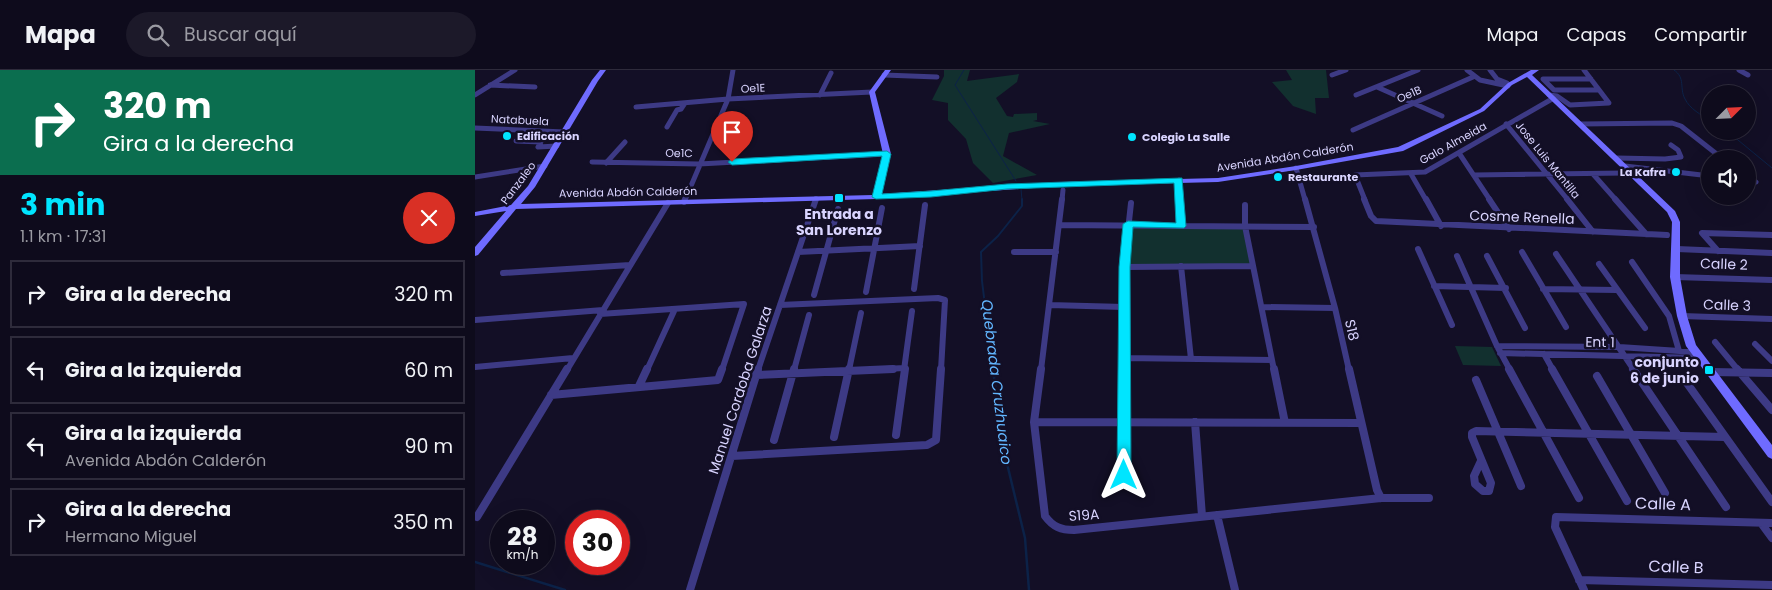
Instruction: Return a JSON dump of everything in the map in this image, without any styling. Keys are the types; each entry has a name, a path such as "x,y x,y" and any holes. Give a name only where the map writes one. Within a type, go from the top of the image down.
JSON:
{"street":[{"path":"475,95 515,70"},
{"name":"Panzaleo","path":"475,253 515,207 545,166 595,80 603,70"},
{"path":"684,202 728,99 733,70"},
{"path":"1332,75 1346,70"},
{"path":"1356,95 1418,70"},
{"path":"1467,70 1473,77 1490,84 1511,84"},
{"path":"1550,97 1557,96 1570,105 1609,104 1584,70"},
{"path":"1739,70 1747,74"},
{"path":"876,197 887,154 872,92 886,72 937,77"},
{"path":"1492,72 1499,80 1511,84"},
{"path":"1532,72 1550,97 1617,158 1625,170 1671,211 1676,222 1677,250 1675,277 1682,316 1691,346 1772,454"},
{"name":"Avenida Abdón Calderón","path":"475,214 515,207 876,197 1007,187 1218,180 1400,149 1482,110 1511,84 1532,72"},
{"path":"820,95 831,73"},
{"name":"Oe1B","path":"1353,130 1473,77"},
{"path":"1591,79 1543,79 1551,89 1557,91 1599,90"},
{"path":"490,85 535,87"},
{"path":"1377,87 1442,116"},
{"name":"Oe1E","path":"636,107 728,99 872,92"},
{"name":"Galo Almeida","path":"1376,221 1371,216 1363,199 1355,175 1425,172 1550,97"},
{"path":"675,103 677,110"},
{"path":"667,127 677,110 681,109 685,103"},
{"path":"1580,124 1672,123 1681,126 1712,150"},
{"name":"Jose Luis Mantilla","path":"1506,124 1593,232"},
{"name":"Natabuela","path":"475,128 564,132"},
{"path":"516,140 541,142 538,147 557,146"},
{"path":"606,163 625,142"},
{"path":"1617,158 1665,159 1681,157 1678,150 1671,144"},
{"path":"1459,153 1509,229"},
{"name":"Oe1C","path":"592,162 699,164 887,154"},
{"path":"475,178 545,166"},
{"name":"S18","path":"1297,168 1335,308 1377,490 1381,498"},
{"path":"1475,175 1593,174 1625,170 1701,175"},
{"path":"1411,174 1441,226"},
{"path":"1593,174 1646,234"},
{"path":"1179,180 1181,226"},
{"name":"S19A","path":"1063,190 1034,422 1045,516 1049,523 1056,528 1074,530 1381,498 1429,498"},
{"name":"Manuel Cordoba Galarza","path":"690,590 756,375 816,198"},
{"path":"477,517 668,203"},
{"path":"1124,475 1124,267 1131,203"},
{"path":"914,289 925,205"},
{"path":"1245,205 1245,226 1285,423"},
{"path":"866,292 882,208"},
{"path":"814,295 838,209"},
{"name":"Cosme Renella","path":"1376,221 1441,226 1667,235"},
{"path":"1059,225 1128,224 1314,227"},
{"path":"1718,251 1702,233 1772,235"},
{"path":"798,252 920,246"},
{"path":"1418,249 1452,325"},
{"path":"1677,250 1772,253"},
{"path":"1014,252 1056,252"},
{"path":"1522,252 1566,327"},
{"path":"1556,254 1726,507"},
{"path":"1457,256 1499,349 1579,498"},
{"path":"1487,256 1506,288 1525,328"},
{"path":"1632,262 1669,316 1679,351"},
{"path":"1599,264 1645,328"},
{"path":"503,273 630,265"},
{"path":"1181,266 1191,359"},
{"path":"1124,267 1253,266"},
{"name":"Calle 2","path":"1675,277 1772,280"},
{"path":"1434,286 1506,288"},
{"path":"1543,289 1617,290"},
{"path":"732,456 927,445 936,440 945,300 938,298 780,305"},
{"path":"475,320 743,304 718,380 551,395"},
{"path":"1049,305 1124,307"},
{"path":"1262,307 1335,308"},
{"path":"639,386 675,309"},
{"path":"896,435 912,311"},
{"path":"835,437 861,313"},
{"path":"774,440 809,315"},
{"name":"Calle 3","path":"1682,316 1772,318"},
{"path":"1715,342 1741,370 1772,410"},
{"path":"1755,344 1772,361"},
{"name":"Ent 1","path":"1499,349 1619,348 1679,351 1697,355"},
{"name":"Ent 1","path":"1499,349 1543,354 1697,355"},
{"path":"1543,354 1627,502"},
{"path":"475,367 573,358"},
{"path":"1124,358 1272,360"},
{"path":"756,375 904,368"},
{"path":"1711,372 1741,370 1772,372"},
{"path":"1597,376 1665,493"},
{"path":"1684,379 1772,502"},
{"path":"1476,380 1521,486"},
{"path":"1034,422 1361,423"},
{"path":"1195,422 1202,516"},
{"path":"1481,462 1473,441 1472,433 1476,431 1725,437"},
{"path":"1217,515 1235,590"},
{"name":"Calle A","path":"1579,580 1555,527 1555,520 1560,516 1772,523"},
{"path":"1761,523 1772,538"},
{"path":"1579,580 1584,590"},
{"name":"Calle B","path":"1579,580 1772,585"}],"green space":[{"path":"944,70 970,70 967,81 1019,74 1017,82 996,98 1007,116 1013,117 1014,114 1037,113 1037,120 1033,121 1050,124 1009,133 1003,156 1037,175 993,183 973,163 966,139 948,120 948,103 932,100 944,76"},
{"path":"1286,70 1326,70 1329,98 1315,98 1316,114 1293,106 1272,82 1292,80"},
{"path":"1128,224 1245,226 1253,266 1124,267"},
{"path":"1455,346 1492,347 1501,366 1463,365"}],"waterway":[{"name":"Quebrada Cruzhuaico","path":"964,70 955,85 1016,181"},
{"path":"1674,70 1680,76 1683,95 1687,103 1701,114"},
{"path":"1738,140 1772,168"},
{"name":"Quebrada Cruzhuaico","path":"1021,189 1022,200"},
{"name":"Quebrada Cruzhuaico","path":"993,370 982,281 981,252 998,236 1022,206 1022,200"},
{"name":"Quebrada Cruzhuaico","path":"993,369 1003,447 1025,538 1029,590"},
{"path":"475,562 565,590"}],"place":[{"name":"Edificación","path":"507,136"},
{"name":"Colegio La Salle","path":"1132,137"},
{"name":"La Kafra","path":"1676,172"},
{"name":"Restaurante","path":"1278,177"},
{"name":"Entrada a San Lorenzo","path":"839,198"},
{"name":"conjunto 6 de junio","path":"1709,370"}],"route":[{"path":"732,162 887,154 876,197 989,188 1179,180 1181,226 1128,224 1124,267 1124,475"}]}
